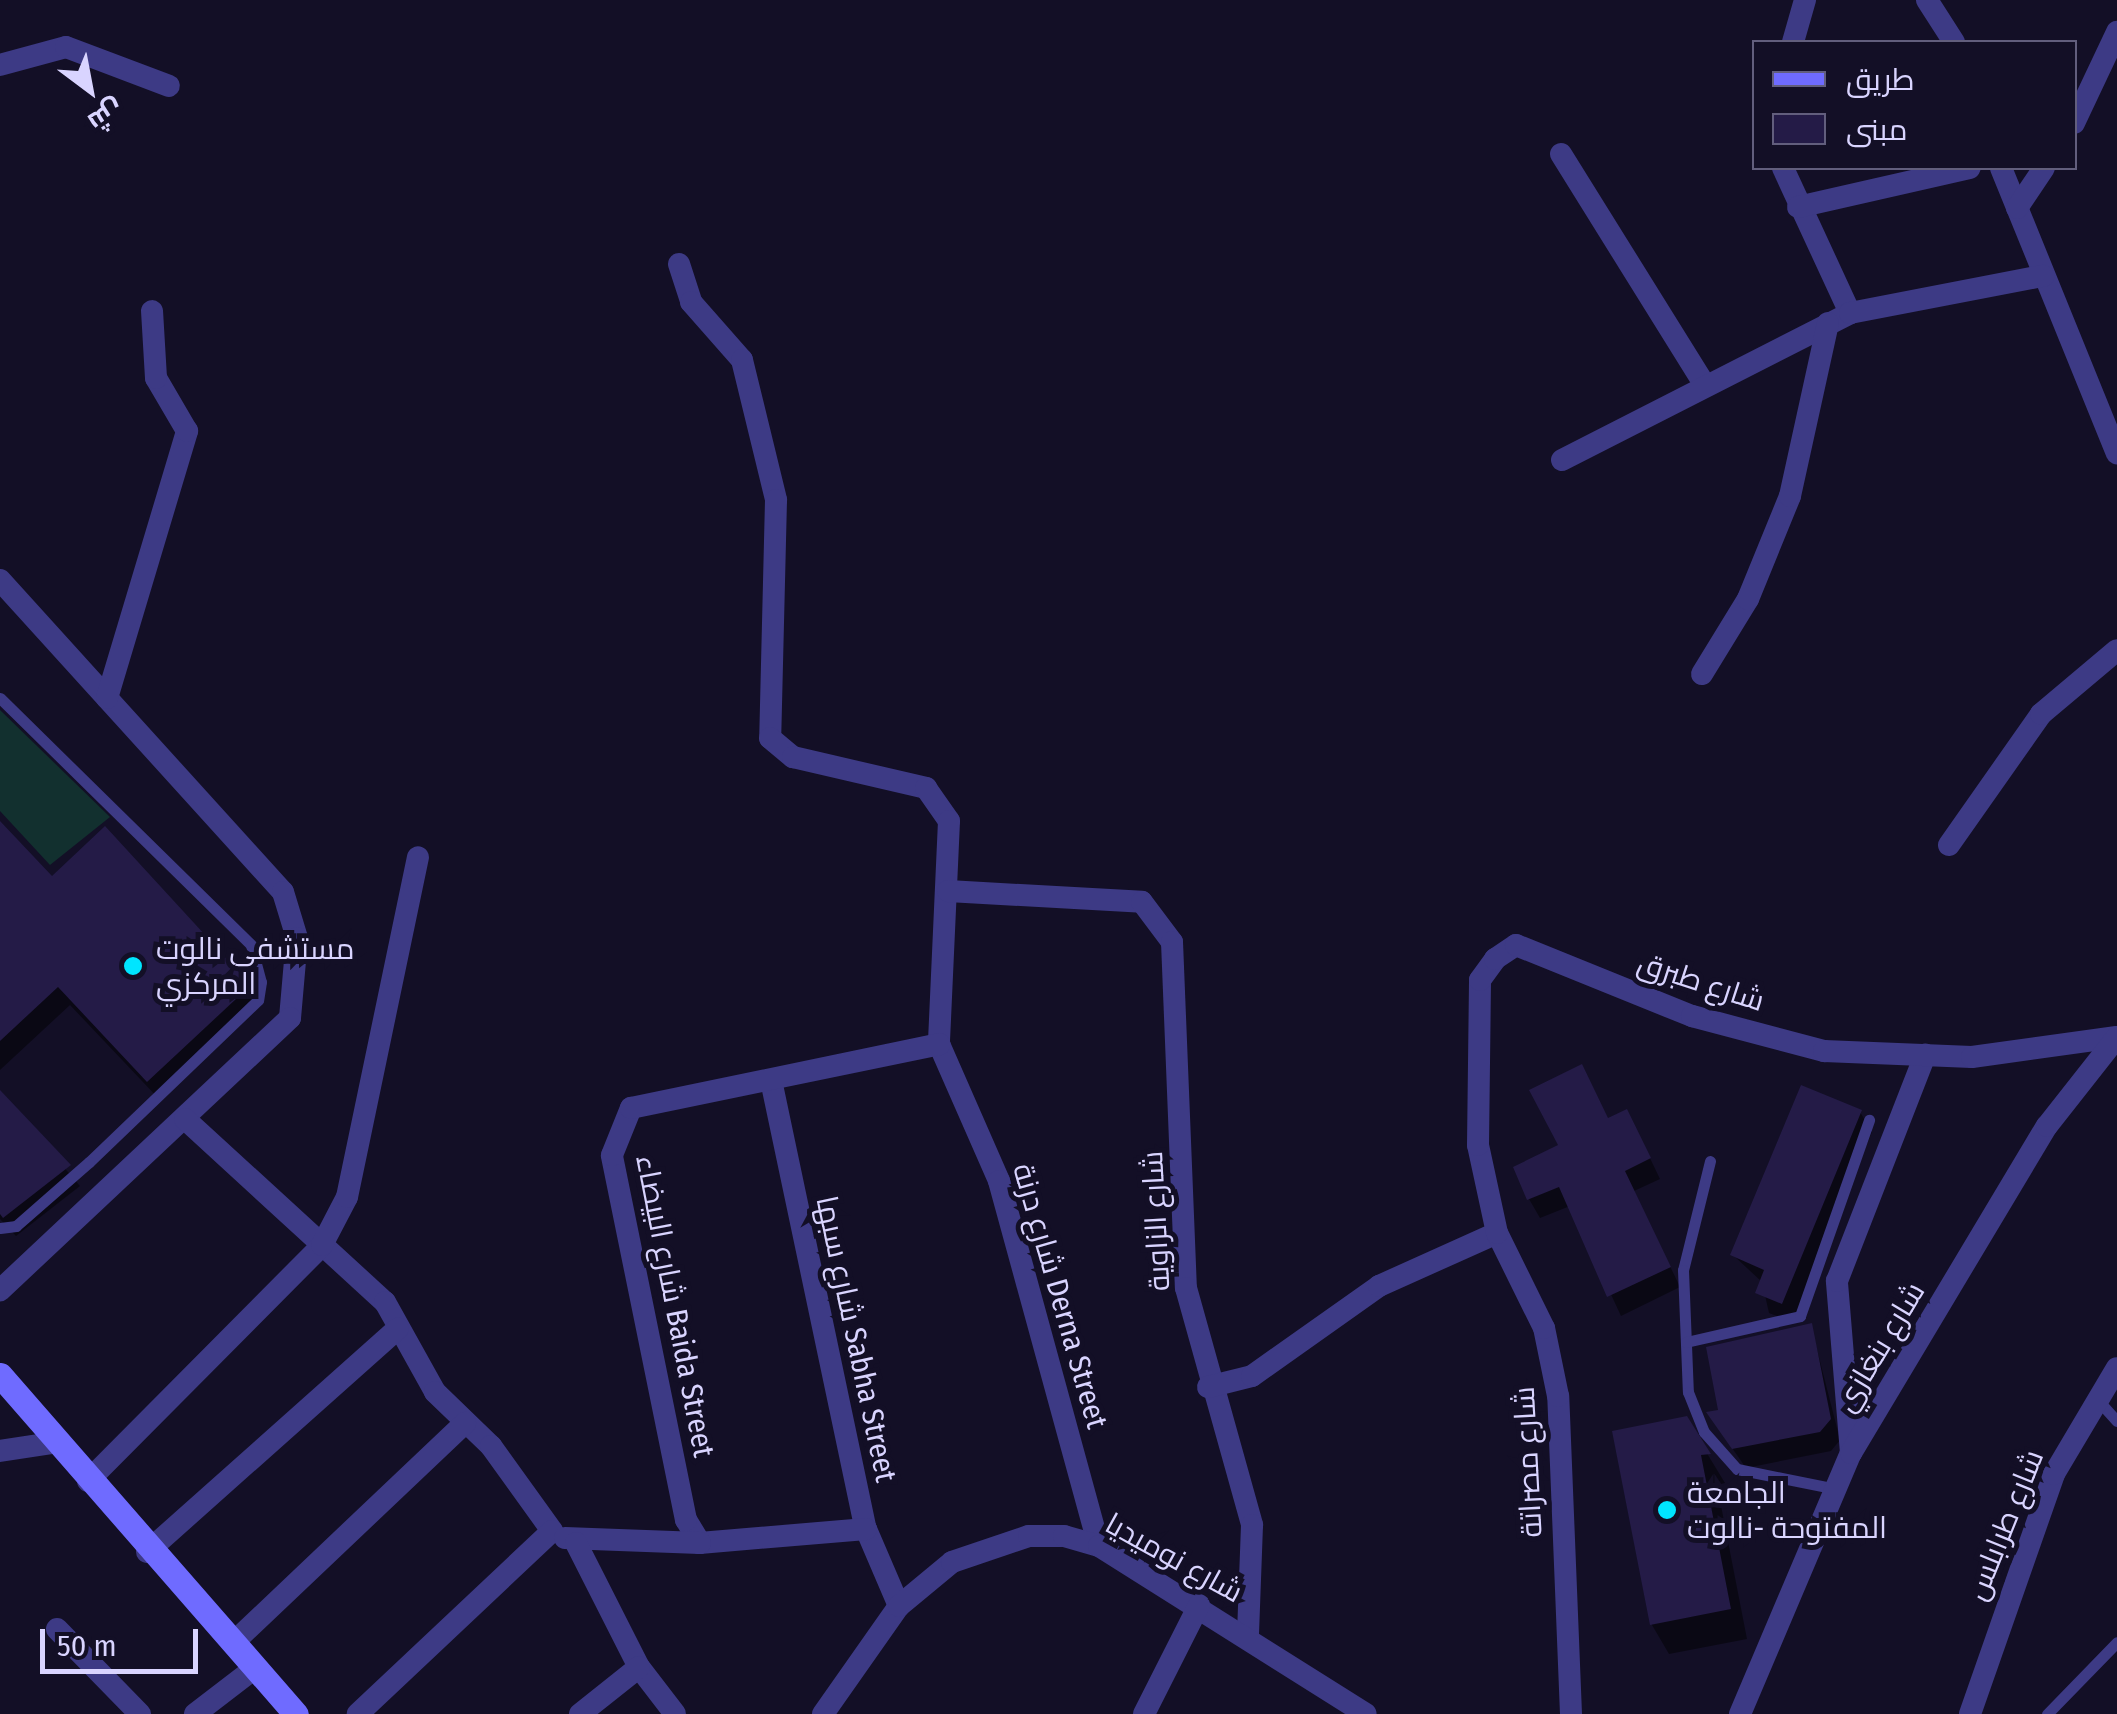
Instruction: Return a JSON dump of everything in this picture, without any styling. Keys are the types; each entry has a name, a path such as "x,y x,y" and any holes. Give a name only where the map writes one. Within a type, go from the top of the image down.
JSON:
{"main road":[{"path":"0,1375 147,1552 296,1714"}],"street":[{"path":"1794,40 1805,0"},
{"path":"1927,0 1953,40"},
{"path":"2077,116 2117,32"},
{"path":"0,65 66,47 169,86"},
{"path":"1562,154 1706,385"},
{"path":"1784,170 1850,312"},
{"path":"1798,207 1961,170"},
{"path":"2002,170 2117,453"},
{"path":"2016,208 2043,170"},
{"name":"شارع درنة Derna Street","path":"679,264 691,302 742,360 776,500 770,738 794,757 926,788 942,802 948,891 939,1044 1000,1181 1099,1546"},
{"path":"1562,460 1850,312 2043,276"},
{"path":"108,698 187,431 156,378 152,312"},
{"path":"1702,674 1748,599 1790,496 1828,323"},
{"path":"0,580 283,892 297,938 290,1018 0,1290"},
{"path":"1949,845 2041,714 2117,650"},
{"path":"88,1481 322,1245 347,1197 418,858"},
{"name":"شارع الزاوية","path":"948,891 1142,902 1172,942 1186,1288 1208,1387 1252,1525 1248,1634"},
{"name":"شارع طبرق","path":"1480,980 1516,945 1692,1016 1824,1051 1926,1055"},
{"name":"شارع مصراتة","path":"1480,980 1478,1145 1497,1234 1544,1328 1558,1396 1571,1714"},
{"path":"1851,1454 1837,1281 1926,1055 2117,1037"},
{"name":"شارع بنغازي","path":"1740,1714 1851,1454 2047,1126 2117,1037"},
{"name":"شارع البيضاء Baida Street","path":"700,1543 686,1520 612,1155 630,1108 939,1044"},
{"name":"شارع سبها Sabha Street","path":"771,1080 866,1528 899,1606"},
{"path":"185,1118 385,1302 434,1392 552,1531 576,1543 700,1543 866,1528"},
{"path":"1208,1387 1265,1368 1379,1286 1497,1234"},
{"path":"147,1552 398,1328"},
{"name":"شارع طرابلس","path":"1970,1714 2047,1492 2094,1397 2117,1368"},
{"path":"233,1643 465,1424"},
{"path":"0,1451 58,1442"},
{"path":"358,1714 552,1531"},
{"name":"شارع نوميديا","path":"823,1714 899,1606 952,1562 1029,1536 1099,1546 1248,1634 1366,1714"},
{"path":"576,1543 639,1667 675,1714"},
{"path":"1144,1714 1199,1605"},
{"path":"57,1629 140,1714"},
{"path":"580,1714 639,1667"},
{"path":"195,1714 255,1668"}],"lane":[{"path":"0,698 251,945 261,982 258,1000 89,1162 16,1226 0,1228"},
{"path":"1686,1342 1800,1316 1869,1120"},
{"path":"1710,1161 1683,1270 1688,1392 1704,1432 1737,1469 1836,1489"},
{"path":"2094,1397 2117,1420"},
{"path":"2048,1714 2117,1642"}],"green space":[{"path":"0,710 110,817 50,865 0,811"}],"building":[{"path":"0,821 52,876 105,826 251,985 147,1082 58,987 0,1041"},
{"path":"1582,1064 1608,1118 1627,1109 1651,1158 1625,1171 1671,1267 1607,1297 1559,1187 1527,1200 1513,1167 1558,1145 1529,1090"},
{"path":"1801,1085 1862,1110 1782,1304 1755,1293 1764,1270 1730,1255"},
{"path":"0,1090 71,1165 3,1218 0,1214"},
{"path":"1812,1323 1831,1419 1820,1432 1732,1449 1706,1412 1718,1410 1706,1347"},
{"path":"1687,1416 1711,1454 1701,1455 1731,1609 1650,1625 1612,1431"}],"place":[{"name":"مستشفى نالوت المركزي","path":"133,966"},
{"name":"الجامعة المفتوحة -نالوت","path":"1667,1510"}]}
